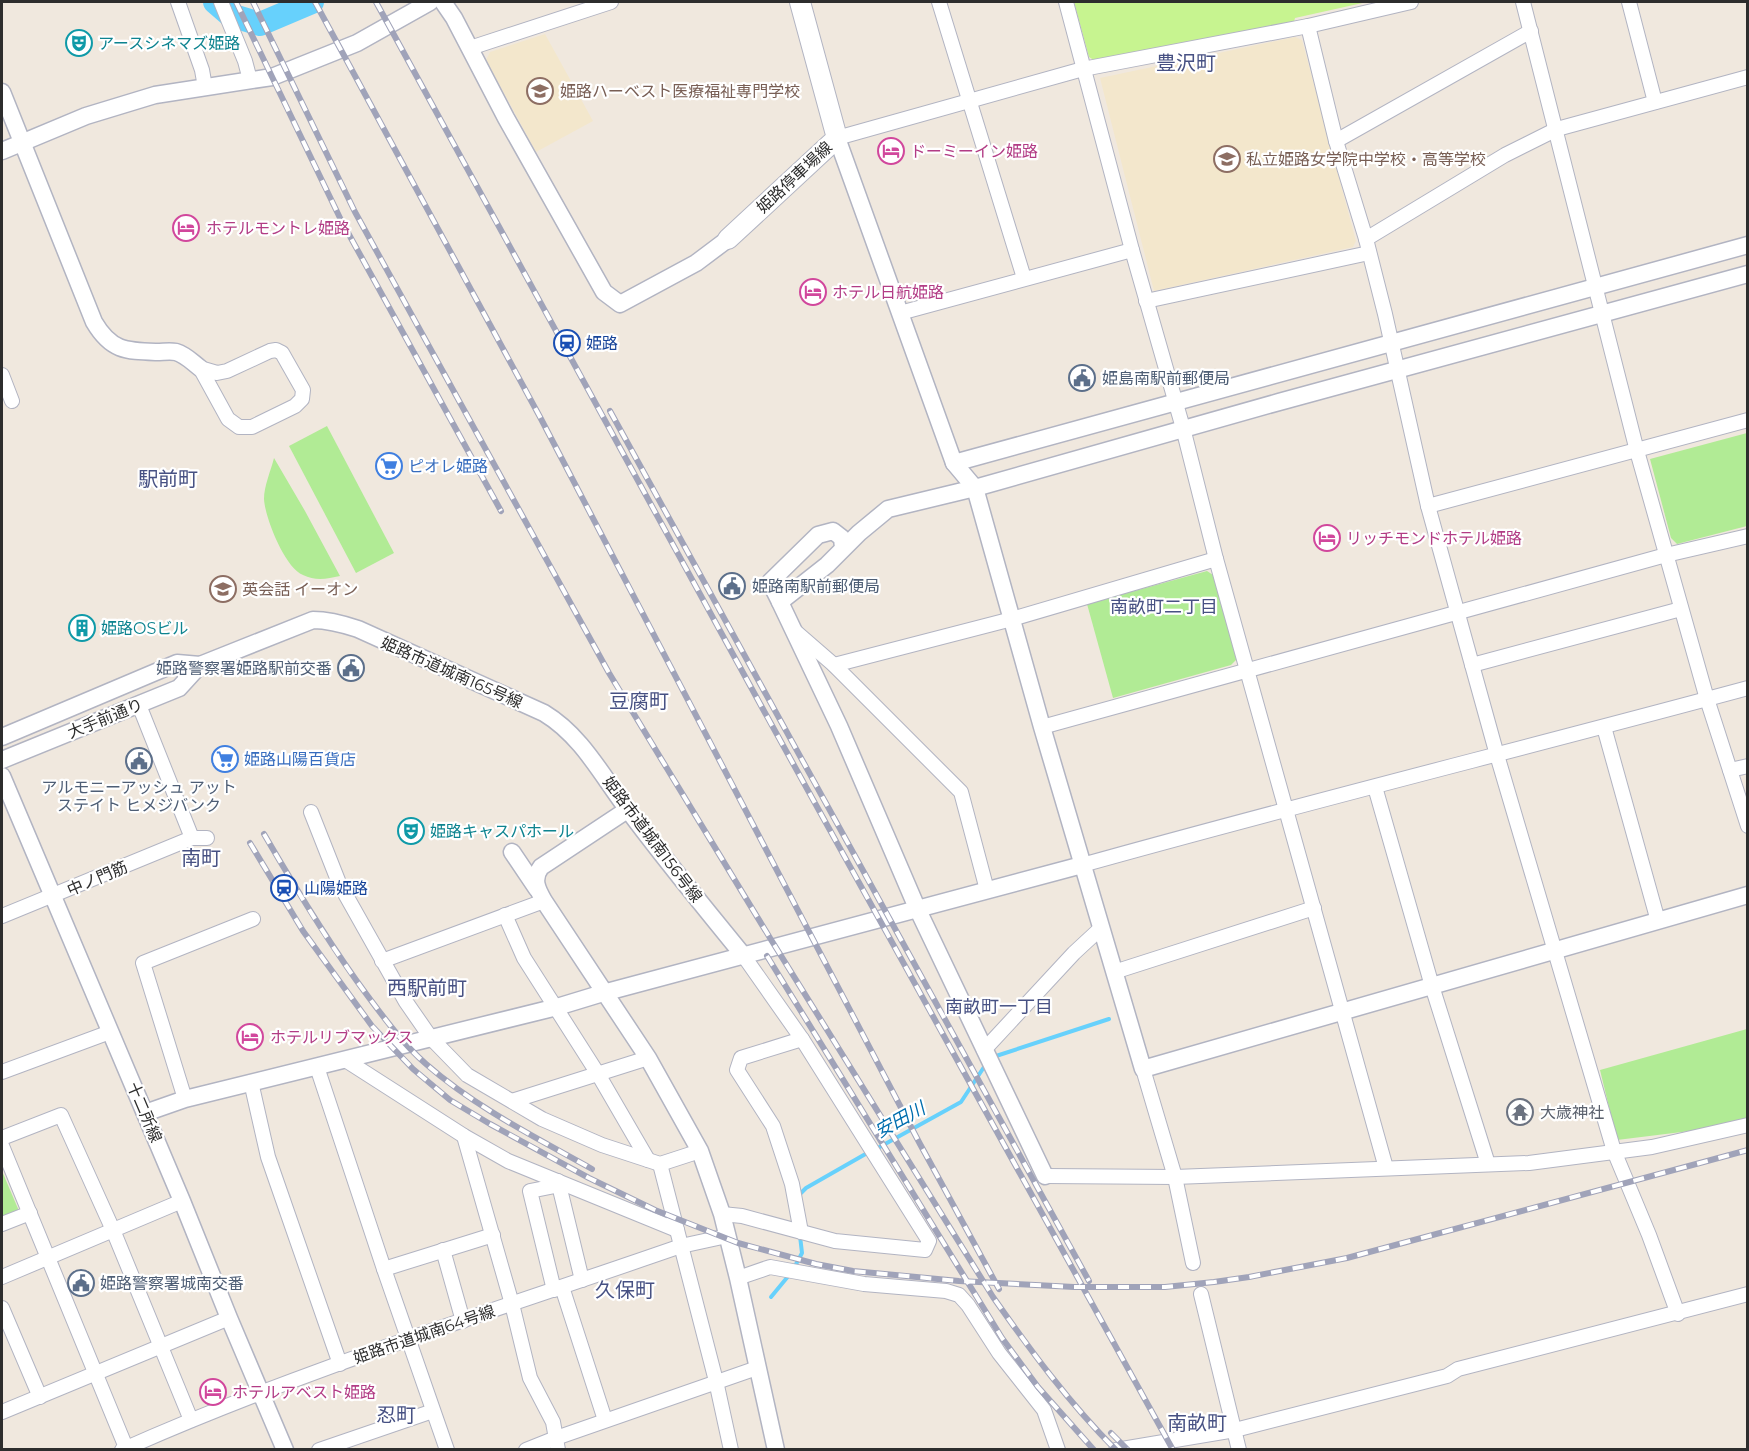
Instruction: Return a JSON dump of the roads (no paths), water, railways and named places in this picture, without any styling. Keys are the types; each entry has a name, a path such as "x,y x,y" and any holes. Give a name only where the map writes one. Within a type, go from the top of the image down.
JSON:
{"main road":[{"name":"姫路停車場線","path":"728,238 837,138 800,2"}],"street":[{"path":"178,2 206,87"},
{"path":"221,2 245,61 250,80"},
{"path":"2,152 96,113 155,95 272,77 357,43 430,2"},
{"path":"443,2 454,18 506,118 604,292 620,304 696,263 728,238"},
{"path":"470,48 611,2"},
{"path":"939,2 1024,278"},
{"path":"1066,2 1146,301 1183,428 1216,559 1386,1168"},
{"path":"1192,1263 1175,1178 1042,727 975,488 954,463 837,138 1083,69 1308,26 1396,3 1411,2"},
{"path":"1523,2 1637,451 1707,699 1748,826"},
{"path":"1629,2 1655,102"},
{"path":"1308,26 1336,141 1366,238 1428,506 1497,755 1614,1151 1650,1235 1678,1314"},
{"path":"1336,141 1531,31"},
{"path":"1366,238 1505,155 1557,129 1748,77"},
{"path":"2,92 93,322 99,332 117,348 175,352 186,356 200,368 228,419 239,427 252,427 295,406 303,399 303,390 282,353 276,350 227,371 217,373 200,368"},
{"path":"954,463 1748,245"},
{"path":"900,314 1132,249"},
{"path":"1146,301 1369,254"},
{"path":"780,602 827,565 859,533 888,509 975,488 1183,428 1748,274"},
{"path":"2,375 12,401"},
{"path":"1428,506 1748,420"},
{"path":"843,548 842,538 833,531 819,535 770,582 795,630 839,726 917,908 1044,1176 1175,1178 1529,1163 1652,1147 1748,1125"},
{"path":"1042,727 1666,555 1748,536"},
{"path":"834,665 1012,619 1216,559"},
{"path":"1472,665 1682,609"},
{"name":"大手前通り","path":"2,760 179,687 200,665 312,620 326,620 340,624"},
{"name":"姫路市道城南165号線","path":"340,624 358,629 544,713 561,725"},
{"path":"795,630 834,665 961,792 987,890"},
{"name":"大手前通り","path":"2,736 177,663 200,665"},
{"path":"145,1113 185,1099 557,1007 1287,808 1375,787 1748,688"},
{"path":"139,705 192,838 207,838"},
{"name":"姫路市道城南156号線","path":"561,725 580,744 627,810 743,955"},
{"path":"1604,727 1658,921"},
{"path":"1730,770 1748,766"},
{"name":"十二所線","path":"2,776 285,1449"},
{"path":"1375,787 1432,986 1488,1164"},
{"path":"541,895 536,876 545,864 627,810"},
{"path":"311,812 339,883 406,1002 431,1038 467,1075 542,1119 602,1145 654,1162 700,1151"},
{"name":"中ノ門筋","path":"2,916 192,838"},
{"path":"512,852 648,1058 700,1151 722,1214 776,1449"},
{"path":"382,961 505,915 541,895"},
{"path":"1143,1069 1341,1010 1555,952 1748,895"},
{"path":"1114,972 1314,908"},
{"path":"505,915 524,958 654,1162 677,1230 731,1449"},
{"path":"185,1099 143,963 253,919"},
{"path":"984,1050 1074,953 1101,928"},
{"path":"722,1214 742,1216 835,1241 925,1250 928,1241 802,1039 743,955"},
{"path":"2,1072 110,1032"},
{"path":"801,1232 792,1184 773,1126 737,1070 741,1058 802,1039"},
{"path":"512,1101 648,1058"},
{"path":"346,1061 464,1136 508,1161 677,1230"},
{"path":"317,1067 408,1340 447,1449"},
{"path":"251,1082 268,1157 340,1364"},
{"path":"2,1138 61,1115 112,1230 191,1420"},
{"path":"464,1136 512,1304 530,1378 553,1422 557,1444"},
{"path":"2,1146 125,1449"},
{"path":"559,1183 582,1280"},
{"path":"559,1183 530,1191 558,1288 605,1420"},
{"path":"2,1277 182,1201"},
{"path":"2,1224 30,1213"},
{"path":"384,1269 493,1235"},
{"name":"姫路市道城南64号線","path":"125,1449 191,1420 340,1364 681,1246 727,1236"},
{"path":"443,1250 463,1321"},
{"path":"738,1278 770,1267 864,1284 946,1291 959,1295 969,1305 999,1353 1044,1410 1058,1449"},
{"path":"1201,1294 1239,1449"},
{"path":"1116,1449 1235,1430 1447,1376 1458,1369 1678,1314 1748,1294"},
{"path":"2,1308 39,1397"},
{"path":"2,1412 229,1318"},
{"path":"526,1449 557,1444 605,1420 757,1368"},
{"path":"319,1449 433,1411"}],"waterway":[{"path":"215,2 230,15 260,24 312,2"},
{"name":"安田川","path":"993,1057 1109,1019"},
{"name":"安田川","path":"876,1149 961,1102 986,1064"},
{"name":"安田川","path":"799,1195 806,1188 869,1152"},
{"name":"安田川","path":"794,1268 802,1253 800,1236"},
{"name":"安田川","path":"771,1297 790,1274"}],"railway":[{"path":"236,2 341,220 501,511"},
{"path":"253,2 355,212 609,673 993,1297 1051,1376 1116,1450"},
{"path":"315,2 540,417 920,1144 999,1289"},
{"path":"376,2 764,711 1173,1450"},
{"path":"610,411 1089,1281"},
{"path":"264,834 339,956 410,1048 445,1080 485,1108 592,1169"},
{"path":"250,843 303,931 372,1026 413,1069 450,1100 589,1178 655,1210 738,1243 816,1264 853,1271 959,1281 1074,1287 1165,1287 1214,1282 1347,1258 1748,1150"},
{"path":"767,956 1002,1338 1038,1387 1094,1450"},
{"path":"1111,1433 1128,1450"}],"place":[{"name":"アースシネマズ姫路","path":"79,43"},
{"name":"姫路ハーベスト医療福祉専門学校","path":"540,91"},
{"name":"ドーミーイン姫路","path":"891,151"},
{"name":"私立姫路女学院中学校・高等学校","path":"1227,159"},
{"name":"ホテルモントレ姫路","path":"186,228"},
{"name":"ホテル日航姫路","path":"813,292"},
{"name":"姫路","path":"567,343"},
{"name":"姫島南駅前郵便局","path":"1082,378"},
{"name":"ピオレ姫路","path":"389,466"},
{"name":"リッチモンドホテル姫路","path":"1327,538"},
{"name":"姫路南駅前郵便局","path":"732,586"},
{"name":"英会話 イーオン","path":"223,589"},
{"name":"姫路OSビル","path":"82,628"},
{"name":"姫路警察署姫路駅前交番","path":"351,668"},
{"name":"姫路山陽百貨店","path":"225,759"},
{"name":"アルモニーアッシュ アット ステイト ヒメジバンク","path":"139,761"},
{"name":"姫路キャスパホール","path":"411,831"},
{"name":"山陽姫路","path":"284,888"},
{"name":"ホテルリブマックス","path":"250,1037"},
{"name":"大歳神社","path":"1520,1112"},
{"name":"姫路警察署城南交番","path":"81,1283"},
{"name":"ホテルアベスト姫路","path":"213,1392"}],"district":[{"name":"豊沢町","path":"1186,63"},
{"name":"駅前町","path":"168,479"},
{"name":"南畝町二丁目","path":"1164,607"},
{"name":"豆腐町","path":"639,701"},
{"name":"南町","path":"201,858"},
{"name":"西駅前町","path":"427,988"},
{"name":"南畝町一丁目","path":"999,1007"},
{"name":"久保町","path":"625,1290"},
{"name":"忍町","path":"396,1415"},
{"name":"南畝町","path":"1197,1423"}]}
